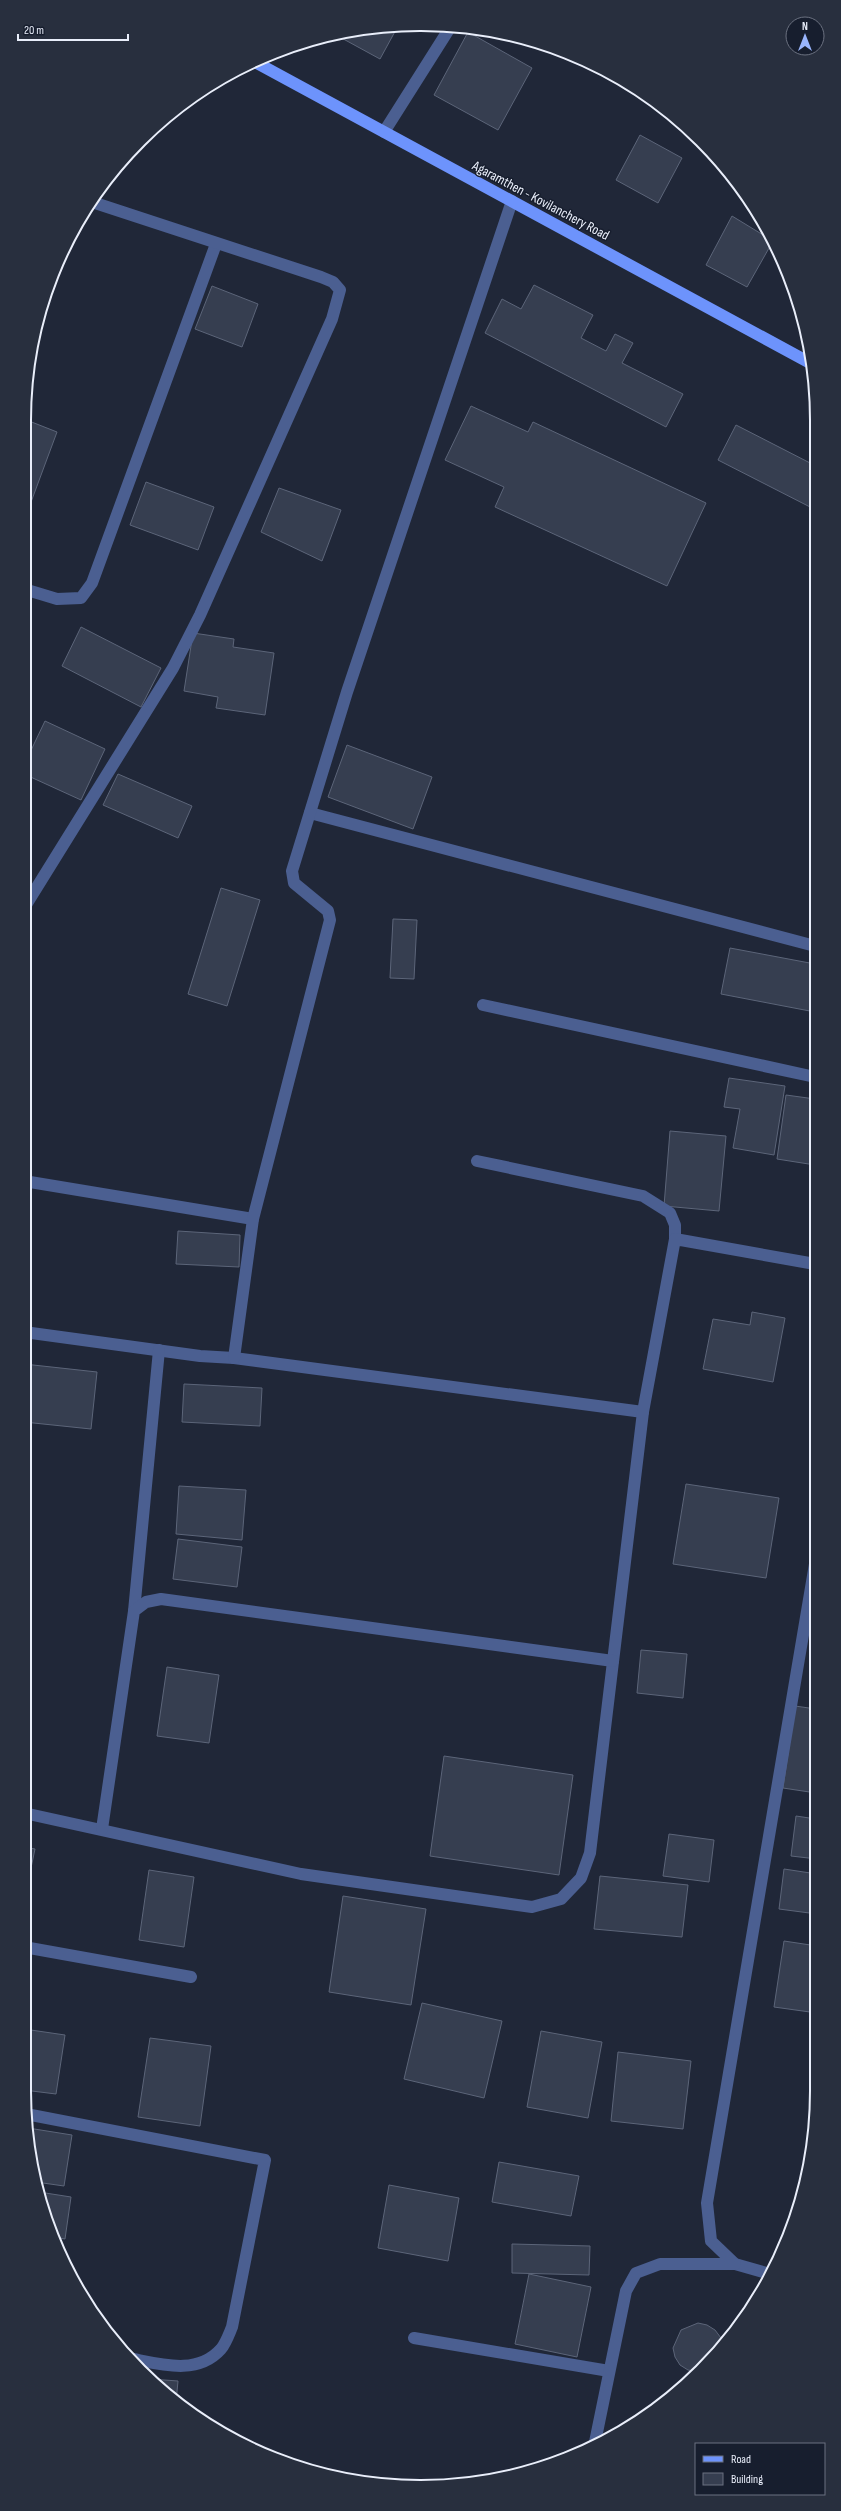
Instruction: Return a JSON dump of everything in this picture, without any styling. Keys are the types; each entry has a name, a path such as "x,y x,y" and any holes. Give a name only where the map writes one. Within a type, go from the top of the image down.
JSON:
{"main road":[{"name":"Agaramthen - Kovilanchery Road","path":"261,65 805,360"}],"street":[{"path":"384,132 447,32"},
{"path":"234,1358 253,1219 330,920 328,911 298,888 292,878 310,813 350,684 512,201"},
{"path":"31,897 173,668 200,615 338,305 340,290 333,282 97,204"},
{"path":"31,591 57,599 81,598 92,583 216,244"},
{"path":"310,813 810,945"},
{"path":"483,1005 810,1076"},
{"path":"31,1814 301,1874 532,1907 562,1899 581,1878 590,1853 643,1412 674,1239 674,1225 670,1213 643,1196 477,1161"},
{"path":"31,1182 253,1219"},
{"path":"674,1239 810,1263"},
{"path":"31,1333 643,1412"},
{"path":"102,1829 134,1611 159,1350"},
{"path":"735,2264 711,2242 707,2203 810,1594"},
{"path":"134,1611 146,1602 161,1599 613,1661"},
{"path":"31,1948 191,1977"},
{"path":"32,2115 265,2160 232,2327 222,2348 208,2362 188,2366 139,2359"},
{"path":"596,2439 626,2291 636,2273 660,2264 735,2264 765,2273"},
{"path":"414,2338 609,2371"}],"building":[{"path":"395,32 380,59 343,39"},
{"path":"467,34 472,34 532,68 498,130 434,95"},
{"path":"640,135 682,158 658,203 616,180"},
{"path":"732,216 763,235 770,247 747,287 706,265"},
{"path":"534,285 593,315 581,338 606,351 615,334 633,343 622,363 683,394 666,427 485,333 502,299 521,309"},
{"path":"212,286 258,304 242,347 195,329"},
{"path":"471,406 528,432 533,422 706,503 667,586 495,507 504,487 445,460"},
{"path":"31,422 57,432 31,502"},
{"path":"736,425 810,463 810,507 718,460"},
{"path":"146,482 214,507 198,550 130,525"},
{"path":"279,488 341,510 322,561 261,532"},
{"path":"81,627 161,668 141,707 62,666"},
{"path":"193,633 234,639 233,647 274,653 265,715 216,708 218,697 184,691"},
{"path":"45,721 105,749 81,800 31,777 31,750"},
{"path":"347,745 432,777 413,829 328,797"},
{"path":"118,774 192,806 178,838 103,805"},
{"path":"221,888 260,900 227,1006 188,994"},
{"path":"393,919 417,920 414,979 390,978"},
{"path":"730,948 810,963 810,1011 721,994"},
{"path":"729,1078 785,1086 774,1155 733,1148 740,1109 724,1107"},
{"path":"786,1095 810,1098 810,1164 777,1159"},
{"path":"670,1131 726,1136 719,1211 664,1206"},
{"path":"178,1231 240,1235 239,1267 176,1264"},
{"path":"752,1312 785,1318 773,1382 703,1369 713,1319 750,1325"},
{"path":"31,1365 97,1372 91,1429 31,1423"},
{"path":"184,1384 262,1388 260,1426 182,1422"},
{"path":"686,1484 779,1498 766,1578 673,1564"},
{"path":"179,1486 246,1490 242,1540 176,1534"},
{"path":"178,1539 242,1547 237,1587 173,1579"},
{"path":"641,1650 687,1654 683,1698 637,1693"},
{"path":"167,1667 219,1675 209,1743 157,1736"},
{"path":"795,1706 810,1708 810,1792 783,1788"},
{"path":"444,1756 573,1775 559,1875 430,1856"},
{"path":"796,1816 810,1818 810,1858 791,1856"},
{"path":"669,1834 714,1840 709,1882 663,1876"},
{"path":"31,1848 35,1849 31,1868"},
{"path":"784,1869 810,1873 810,1913 779,1909"},
{"path":"149,1870 194,1877 184,1947 139,1940"},
{"path":"600,1876 688,1885 682,1937 594,1929"},
{"path":"343,1896 426,1909 411,2005 329,1992"},
{"path":"784,1941 810,1945 810,2012 774,2007"},
{"path":"422,2003 502,2021 484,2098 404,2079"},
{"path":"31,2030 65,2035 56,2094 31,2091"},
{"path":"541,2031 602,2042 588,2118 527,2107"},
{"path":"150,2038 211,2046 200,2126 138,2117"},
{"path":"618,2052 691,2061 683,2129 611,2121"},
{"path":"33,2129 72,2135 64,2186 42,2183 38,2166"},
{"path":"499,2162 579,2176 571,2216 492,2202"},
{"path":"389,2185 459,2198 448,2261 378,2248"},
{"path":"45,2193 71,2197 65,2239 60,2238"},
{"path":"512,2244 590,2246 589,2275 512,2273"},
{"path":"529,2274 591,2287 577,2357 515,2344"},
{"path":"698,2323 707,2325 715,2330 721,2338 691,2371 680,2365 675,2357 673,2348 681,2330"},
{"path":"160,2380 178,2381 177,2394"}]}
